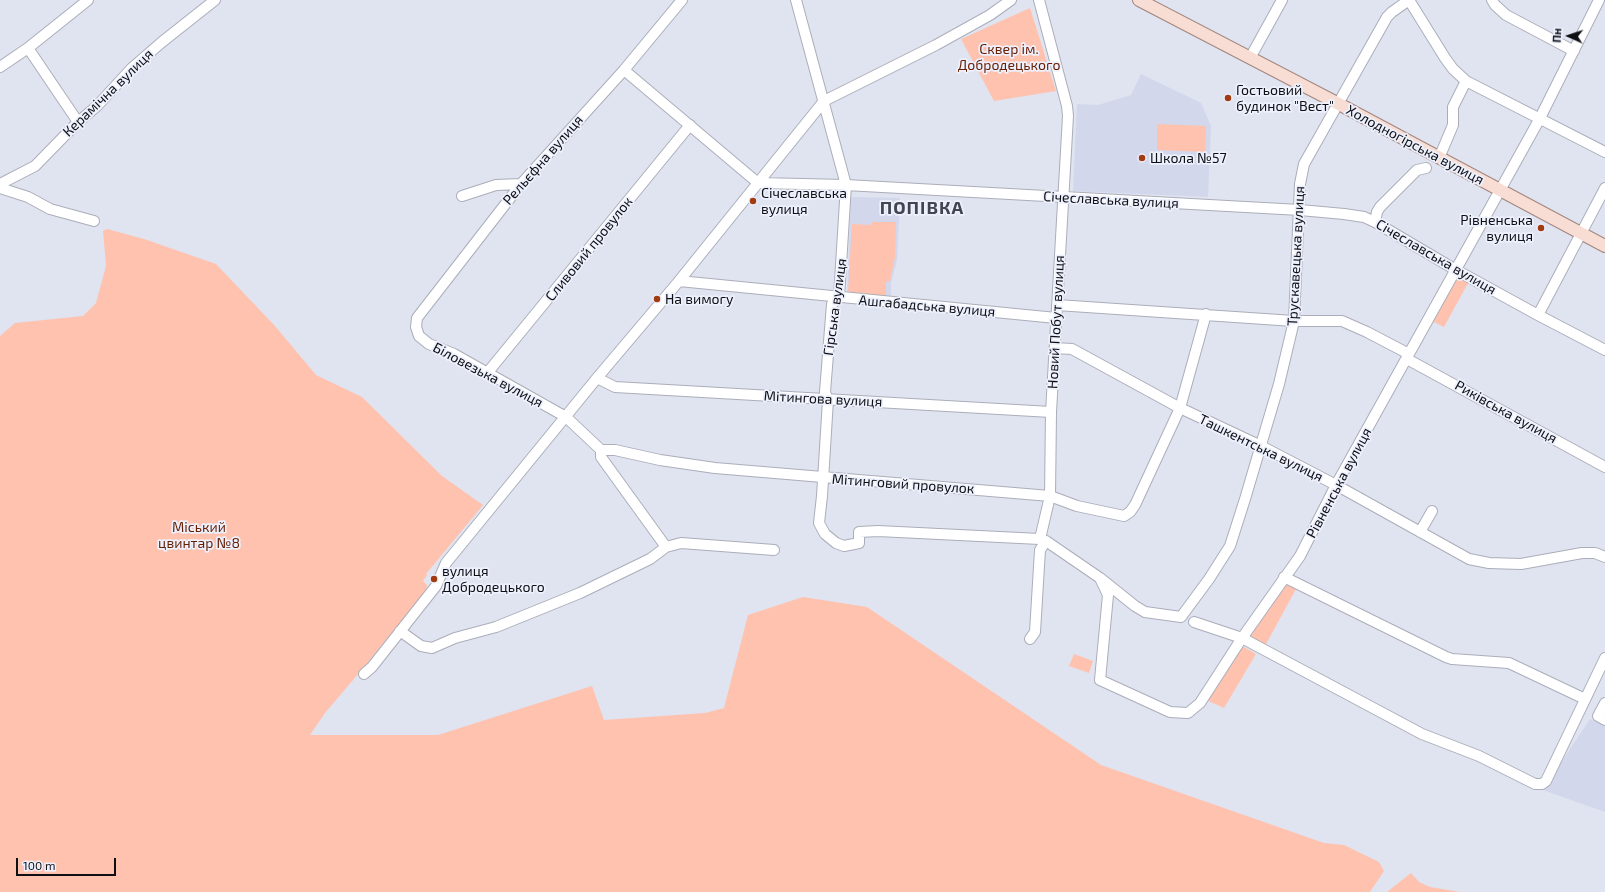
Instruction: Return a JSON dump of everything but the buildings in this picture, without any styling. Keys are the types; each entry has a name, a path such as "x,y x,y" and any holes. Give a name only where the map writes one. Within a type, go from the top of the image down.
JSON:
{"main road":[{"name":"Холодногірська вулиця","path":"1139,0 1338,103 1605,246"}],"street":[{"path":"0,67 28,48 88,0"},
{"name":"Керамічна вулиця","path":"0,184 35,166 78,122 97,106 132,68 215,0"},
{"name":"Рельєфна вулиця","path":"416,328 417,318 423,308 521,184 624,70 682,0"},
{"name":"Гірська вулиця","path":"796,0 812,64 824,101 846,185 839,298 832,304 825,392 828,400 819,523 825,534 836,543 844,546 859,542 859,532 878,531 1043,540"},
{"path":"364,674 436,586 446,563 597,378 679,281 824,101 936,45 990,15 1011,0"},
{"name":"Новий Побут вулиця","path":"1030,639 1035,632 1040,550 1050,496 1051,412 1068,116 1067,106 1039,0"},
{"path":"1250,58 1282,0"},
{"path":"1409,0 1445,58 1453,69 1466,81 1539,120 1605,152"},
{"name":"Трускавецька вулиця","path":"1100,578 1135,606 1145,612 1181,617 1209,580 1230,546 1279,384 1294,321 1300,184 1304,164 1387,18 1392,12 1409,0"},
{"path":"1492,0 1495,5 1506,15 1574,51"},
{"name":"Рівненська вулиця","path":"1100,578 1108,595 1100,680 1170,712 1188,712 1200,703 1242,638 1300,556 1336,485 1539,120 1599,0"},
{"path":"28,48 78,122"},
{"path":"624,70 758,184"},
{"path":"1439,158 1453,125 1453,107 1466,81"},
{"name":"Сливовий провулок","path":"488,372 690,125"},
{"path":"1375,222 1377,212 1380,207 1418,170 1426,168"},
{"path":"462,196 496,185 521,184"},
{"name":"Січеславська вулиця","path":"758,184 846,185 1300,210 1364,217 1456,270 1605,350"},
{"path":"0,188 28,197 50,209 94,221"},
{"path":"1538,315 1605,188"},
{"name":"Ашгабадська вулиця","path":"679,281 839,298 1056,318"},
{"path":"1057,305 1294,321 1342,321 1367,332 1408,356"},
{"name":"Мітинговий провулок","path":"601,450 615,450 660,460 715,468 1050,496 1077,506 1124,516 1130,512 1180,408 1206,314"},
{"name":"Біловезька вулиця","path":"416,328 419,336 429,344 454,354 488,372 566,417 601,450"},
{"name":"Ташкентська вулиця","path":"1055,348 1072,349 1180,408 1261,446 1336,485 1469,559 1489,564 1522,564 1582,553 1595,553 1605,557"},
{"name":"Риківська вулиця","path":"1408,356 1605,467"},
{"name":"Мітингова вулиця","path":"597,378 615,387 1051,412"},
{"path":"601,450 601,457 666,547"},
{"path":"1420,532 1432,511"},
{"path":"1043,540 1100,578"},
{"path":"400,631 421,646 432,648 455,638 496,627 580,592 650,559 666,547 681,543 774,550"},
{"path":"1284,578 1446,657 1452,659 1509,663 1585,699"},
{"path":"1194,622 1242,638 1422,734 1479,756 1535,784 1546,781 1585,699 1602,670 1605,658"},
{"path":"1605,703 1598,716 1605,720"}],"shaded area":[{"name":"Школа №57","path":"1141,74 1201,103 1211,126 1208,197 1073,191 1077,104 1098,105 1131,95"},
{"path":"851,197 900,198 897,260 891,283 891,301 847,295"},
{"path":"1590,719 1605,726 1605,812 1543,790"}],"green space":[{"name":"Сквер ім. Добродецького","path":"1030,8 1056,91 994,101 961,39"},
{"path":"1157,124 1206,126 1205,152 1157,150"},
{"path":"872,222 896,222 895,257 890,281 886,282 886,297 848,293 852,224 872,225"},
{"name":"Міський цвинтар №8","path":"107,229 144,239 216,264 275,326 316,375 362,397 442,476 483,505 426,574 427,575 423,581 427,585 426,590 325,713 310,735 438,735 592,686 604,720 705,713 724,708 748,615 803,597 867,607 1101,765 1324,843 1344,845 1379,862 1384,871 1370,892 0,892 0,336 15,323 83,316 96,303 106,266 103,231"},
{"path":"1454,275 1468,283 1444,327 1430,320"},
{"path":"1285,581 1296,589 1265,646 1246,636"},
{"path":"1242,646 1256,654 1224,708 1206,700"},
{"path":"1074,654 1093,661 1089,673 1069,666"},
{"path":"1411,873 1419,882 1430,887 1460,892 1387,892"}],"place":[{"name":"Гостьовий будинок \"Вест\"","path":"1228,98"},
{"name":"Школа №57","path":"1142,158"},
{"name":"Січеславська вулиця","path":"753,201"},
{"name":"Рівненська вулиця","path":"1541,228"},
{"name":"На вимогу","path":"657,299"},
{"name":"вулиця Добродецького","path":"434,579"}],"district":[{"name":"ПОПІВКА","path":"922,208"}]}
